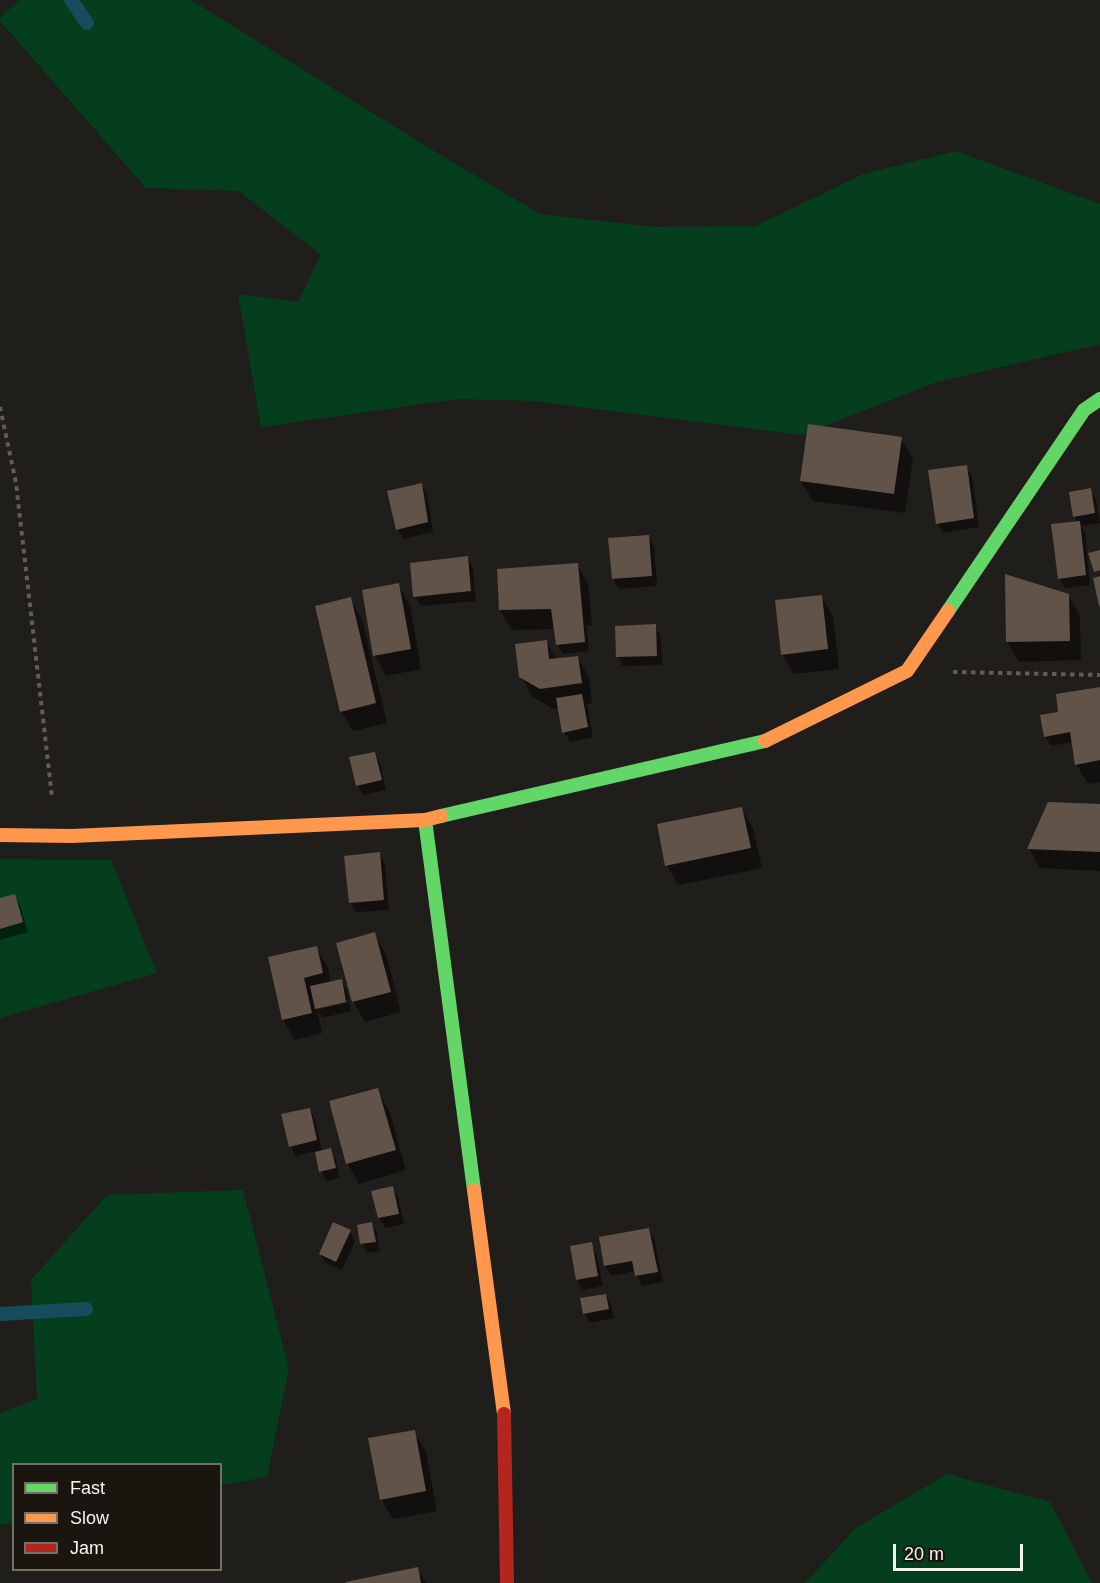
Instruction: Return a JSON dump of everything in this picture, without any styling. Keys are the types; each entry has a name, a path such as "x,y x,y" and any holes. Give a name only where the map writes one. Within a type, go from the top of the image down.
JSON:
{"street":[{"path":"0,835 57,836 425,820 767,741 907,671 1084,410 1100,399"},
{"path":"425,820 505,1420 507,1583"}],"path":[{"path":"0,407 16,483 57,836"},
{"path":"907,671 1100,675"}],"green space":[{"path":"19,0 191,0 540,214 654,227 756,226 863,174 956,151 1100,204 1100,344 937,382 801,435 534,401 457,399 261,427 238,294 298,302 321,255 239,191 146,188 0,21 0,18"},
{"path":"0,859 111,860 157,973 0,1018"},
{"path":"243,1190 289,1369 267,1477 222,1485 222,1463 12,1463 12,1522 0,1525 0,1413 37,1399 31,1280 107,1195"},
{"path":"947,1474 1050,1502 1092,1583 805,1583 856,1528"}],"building":[{"path":"808,424 902,437 894,494 800,481"},
{"path":"967,465 974,518 936,524 928,470"},
{"path":"422,483 428,522 396,530 387,491"},
{"path":"1091,488 1095,513 1073,517 1069,492"},
{"path":"1080,521 1086,575 1058,579 1051,524"},
{"path":"649,535 652,576 612,579 608,538"},
{"path":"1100,550 1100,570 1094,572 1088,553"},
{"path":"468,556 471,591 413,597 410,563"},
{"path":"578,563 585,642 556,645 551,609 499,610 497,569"},
{"path":"1005,574 1069,594 1070,641 1006,642"},
{"path":"1100,576 1100,606 1099,606 1093,578"},
{"path":"399,583 411,649 373,656 362,590"},
{"path":"822,595 828,649 781,655 775,600"},
{"path":"351,597 376,703 340,712 315,606"},
{"path":"656,624 657,656 616,657 615,626"},
{"path":"547,640 549,659 578,656 582,683 540,689 519,677 515,644"},
{"path":"1100,687 1100,760 1075,765 1070,732 1044,737 1040,715 1058,712 1056,694"},
{"path":"582,694 588,727 562,733 556,698"},
{"path":"375,752 382,780 356,786 349,757"},
{"path":"1048,802 1100,804 1100,852 1027,849"},
{"path":"742,807 751,848 665,866 657,824"},
{"path":"380,852 384,900 349,903 344,856"},
{"path":"15,894 23,922 0,929 0,898"},
{"path":"375,932 391,992 352,1002 336,943"},
{"path":"317,946 323,973 304,978 312,1013 282,1020 268,957"},
{"path":"342,979 346,1002 315,1009 310,986"},
{"path":"378,1088 396,1150 346,1164 329,1101"},
{"path":"310,1108 317,1140 289,1147 281,1114"},
{"path":"331,1148 336,1168 319,1172 315,1152"},
{"path":"393,1186 399,1214 378,1218 371,1191"},
{"path":"333,1222 351,1230 336,1262 319,1254"},
{"path":"372,1222 376,1242 360,1244 357,1225"},
{"path":"649,1228 658,1272 635,1276 632,1261 604,1266 599,1237"},
{"path":"592,1242 598,1276 576,1280 570,1246"},
{"path":"606,1294 609,1309 583,1314 580,1298"},
{"path":"415,1430 426,1491 380,1500 368,1438"},
{"path":"418,1567 421,1583 346,1583 346,1582"}],"waterway":[{"path":"71,0 87,23"},
{"path":"0,1314 86,1309"}],"traffic: fast":[{"path":"948,611 1084,410 1100,399"},
{"path":"441,816 765,741"},
{"path":"425,820 474,1190"}],"traffic: slow":[{"path":"765,741 907,671 948,611"},
{"path":"0,835 72,836 425,820 441,816"},
{"path":"474,1190 504,1414"}],"traffic: jam":[{"path":"504,1414 507,1583"}]}
